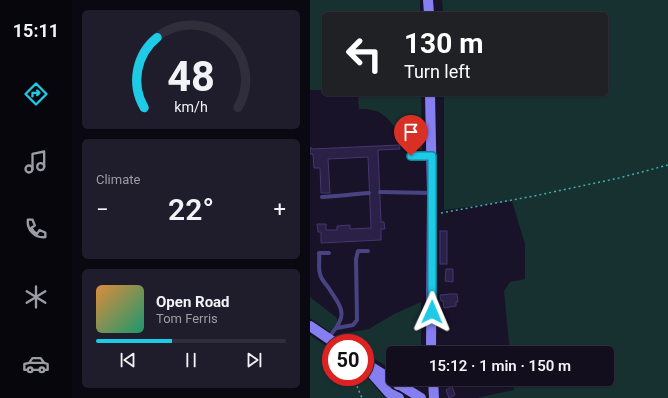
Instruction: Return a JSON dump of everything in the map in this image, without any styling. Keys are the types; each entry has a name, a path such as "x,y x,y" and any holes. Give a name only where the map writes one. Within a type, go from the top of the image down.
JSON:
{"main road":[{"path":"428,0 428,12"},
{"path":"430,96 432,156 431,346"},
{"path":"310,326 322,334"},
{"path":"374,370 386,378"},
{"path":"374,376 389,393 399,398"},
{"path":"400,386 421,398"},
{"path":"427,386 427,398"},
{"path":"433,386 434,398"}],"lane":[{"path":"411,156 432,156"},
{"path":"380,192 432,193"},
{"path":"322,197 352,196 358,193 369,193"},
{"path":"336,328 353,325 357,320 356,259 358,251 368,251"},
{"path":"329,253 319,253 319,273 322,280 340,305 342,319 334,334"}],"path":[{"path":"444,212 534,196 619,178 668,165"},
{"path":"357,386 362,398"}],"green space":[{"path":"310,0 420,0 420,12 322,12 322,90 310,90"},
{"path":"442,0 668,0 668,398 477,398 514,390 514,386 614,386 614,346 509,346 504,291 510,282 525,279 525,244 512,201 444,210 444,96 608,96 608,12 443,12"},
{"path":"359,96 421,96 422,150 412,147 404,138 403,134 399,134 383,115 373,110 359,109"},
{"path":"310,297 337,318 337,323 330,332 310,318"},
{"path":"421,302 421,346 386,346 386,366 374,359 374,334 341,334 369,329 394,314"},
{"path":"310,335 322,343 322,386 374,385 385,398 310,398"}],"building":[{"path":"399,145 400,149 378,150 381,222 384,222 385,229 381,229 381,240 321,243 321,232 318,232 317,224 326,224 326,230 337,230 337,226 350,225 350,229 371,228 368,157 328,159 330,193 321,193 320,168 314,168 313,154 310,154 310,148"},
{"path":"440,231 447,231 447,264 440,264"},
{"path":"446,269 453,269 453,282 445,281"},
{"path":"457,294 458,302 456,302 456,306 444,308 440,295"},
{"path":"452,386 455,395 449,398 446,390"}],"route":[{"path":"411,156 432,156 432,312"}]}
